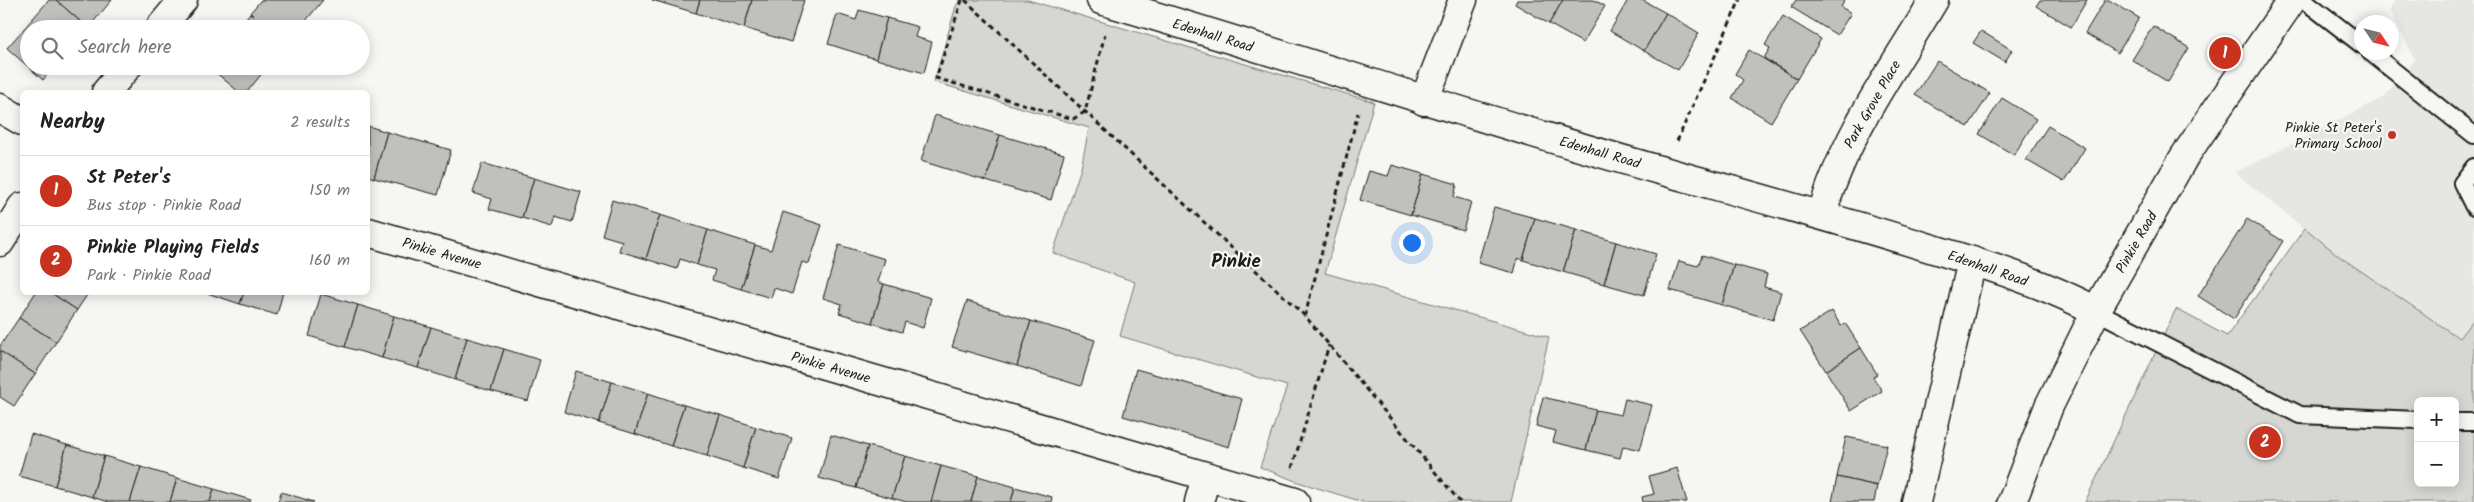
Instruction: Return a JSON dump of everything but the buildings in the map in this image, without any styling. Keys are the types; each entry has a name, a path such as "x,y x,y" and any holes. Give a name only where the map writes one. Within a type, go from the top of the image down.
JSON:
{"street":[{"path":"166,20 182,0"},
{"path":"1424,101 1463,0"},
{"name":"Park Grove Place","path":"1822,214 1829,188 1849,142 1934,0"},
{"name":"Pinkie Road","path":"2012,502 2049,406 2096,311 2184,157 2292,0"},
{"name":"Edenhall Road","path":"1107,2 1424,101 1663,171 1822,214 1972,261 2058,292 2096,311"},
{"path":"108,90 120,75"},
{"path":"0,108 20,120"},
{"path":"0,242 20,210"},
{"name":"Pinkie Avenue","path":"370,233 1203,489 1289,500"},
{"path":"1916,502 1972,261"}],"lane":[{"path":"2304,0 2354,40"},
{"path":"2380,60 2474,135"},
{"path":"2474,167 2462,183 2474,207"},
{"path":"2096,311 2300,415 2414,420"},
{"path":"2459,422 2474,422"}],"path":[{"path":"1107,2 1085,112 1073,119 936,78 963,0 1085,112 1306,316 1460,502"},
{"path":"1663,171 1740,0"},
{"path":"1306,316 1358,109 1375,114 1381,88"},
{"path":"1289,500 1329,344"}],"shaded area":[{"path":"960,0 1028,0 1374,102 1325,273 1549,337 1511,502 1363,502 1298,482 1260,467 1287,386 1120,336 1135,282 1053,253 1081,168 1089,128 934,82 956,6"},
{"name":"Pinkie St Peter's Primary School","path":"2395,0 2474,0 2474,320 2460,338 2339,256 2235,173 2384,97 2415,60 2399,28 2399,15 2392,15 2390,10"},
{"path":"2305,228 2339,256 2459,338 2474,319 2474,502 2085,502 2176,309 2227,336"}],"place":[{"name":"St Peter's","path":"2225,53"},
{"name":"Pinkie St Peter's Primary School","path":"2392,135"},
{"name":"Pinkie Playing Fields","path":"2265,442"}],"district":[{"name":"Pinkie","path":"1236,260"}]}
